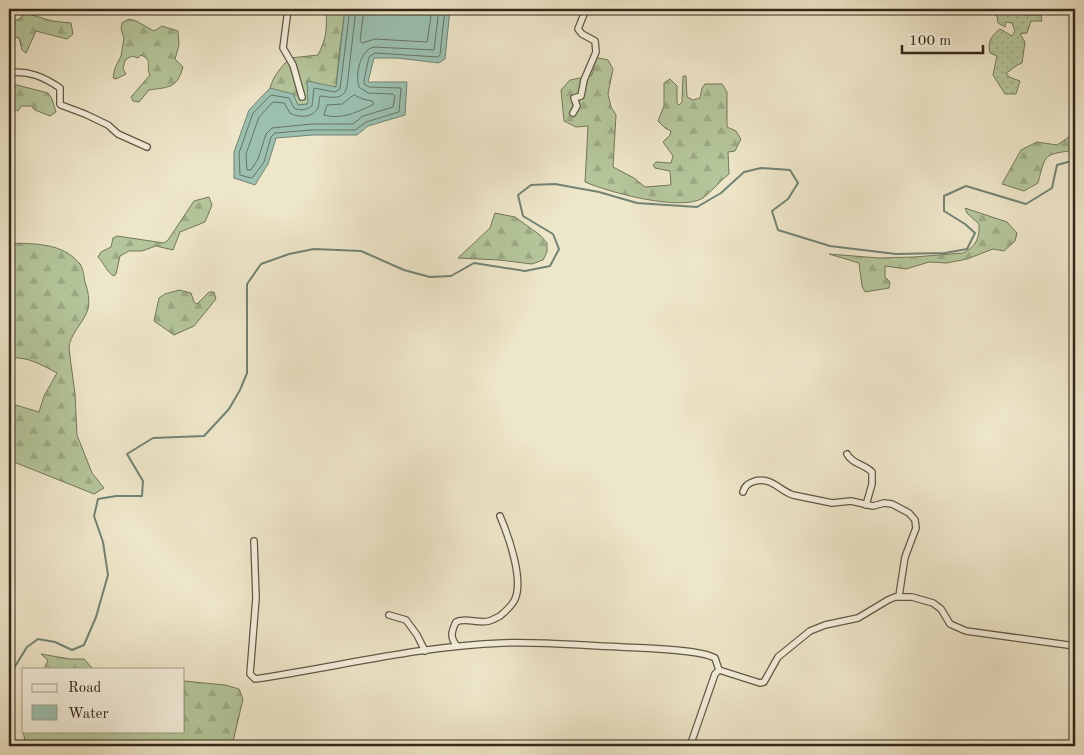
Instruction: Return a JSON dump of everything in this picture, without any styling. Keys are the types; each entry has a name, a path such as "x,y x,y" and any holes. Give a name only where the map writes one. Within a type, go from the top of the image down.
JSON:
{"street":[{"path":"288,9 283,48 293,65 302,97"},
{"path":"572,113 577,106 574,98 581,96 584,80 596,49 595,41 582,34 578,29 586,9"},
{"path":"9,73 16,71 42,77 60,88 61,106 85,114 108,125 118,134 147,147"},
{"path":"847,454 850,460 872,472 872,484 866,505"},
{"path":"743,492 749,484 763,480 774,484 788,494 832,503 851,501 866,505 892,504 909,513 915,520 915,533 905,557 899,596"},
{"path":"457,646 451,639 456,622 461,619 483,623 492,620 507,610 516,597 513,549 500,516"},
{"path":"254,541 256,598 250,674 255,679 457,646 515,642 675,650 712,656 716,660 719,670"},
{"path":"719,670 753,682 764,682 778,658 810,631 825,625 858,618 888,600 899,596 912,597 933,603 941,609 950,624 966,631 1075,646"},
{"path":"388,615 406,620 426,651"},
{"path":"690,746 708,692 715,674 719,670"}],"green space":[{"path":"326,9 345,9 336,87 308,104 298,105 270,88 271,84 290,58 318,55 326,32"},
{"path":"989,9 1025,9 1025,15 1041,15 1042,21 1031,21 1027,33 1020,34 1025,42 1022,63 1006,73 1009,77 1020,81 1016,94 1005,94 993,75 997,56 990,53 989,45 993,36 1000,29 1012,36 1015,31 1012,23 1006,22 1005,27 998,23 997,16"},
{"path":"26,13 52,21 71,23 73,34 67,39 36,31 26,53 22,50 19,38 9,36 9,23 19,19"},
{"path":"129,19 154,31 162,26 178,31 179,45 175,59 183,67 175,83 171,86 149,90 139,102 133,101 131,97 150,75 148,61 145,57 141,55 138,58 132,56 125,60 123,69 126,74 116,79 113,78 115,68 121,56 124,38 121,29 122,23"},
{"path":"595,59 608,60 613,69 608,94 611,107 616,115 613,167 634,178 645,187 671,185 670,171 655,168 653,165 656,162 671,163 673,156 663,142 670,135 671,131 658,121 664,106 664,83 670,79 677,86 677,103 679,105 682,102 683,76 686,76 687,97 693,100 700,98 705,84 722,84 727,92 727,127 736,131 741,139 735,151 728,152 729,174 703,198 693,202 662,202 610,191 585,182 588,126 576,127 564,121 561,90 570,80 591,76"},
{"path":"1075,67 1075,127 1071,71"},
{"path":"9,83 48,93 56,112 50,116 35,110 31,106 21,106 18,111 9,106"},
{"path":"1075,127 1075,150 1052,154 1048,157 1043,165 1038,183 1024,191 1002,184 1021,150 1037,142 1057,145 1069,137"},
{"path":"209,197 212,205 205,222 180,232 173,250 156,246 142,251 129,251 120,256 114,276 109,273 98,257 101,252 111,247 113,238 117,236 164,243 168,240 194,201"},
{"path":"965,208 1007,222 1017,233 1015,241 1004,251 993,249 967,259 947,263 929,262 906,269 885,266 885,277 890,282 889,288 865,292 862,286 859,263 829,254 879,258 963,253 974,245 979,229 979,224 967,213"},
{"path":"495,213 515,217 540,235 547,243 547,252 543,260 532,264 458,258 490,228"},
{"path":"9,243 38,244 56,248 73,257 82,268 88,292 89,306 71,338 69,349 75,394 77,435 92,473 104,488 94,494 9,460 9,403 39,412 44,396 57,373 40,364 22,358 9,358"},
{"path":"179,290 191,293 194,302 197,304 209,292 214,292 216,299 194,326 174,335 154,321 159,298"},
{"path":"41,654 70,659 84,659 92,668 44,668 48,660"},
{"path":"185,681 225,685 239,689 243,699 232,746 26,746 23,732 185,732"}],"water":[{"path":"345,9 450,9 445,59 439,63 397,58 374,58 368,82 407,82 405,115 368,126 357,135 313,135 276,138 268,164 255,185 234,178 234,152 249,110 270,88 293,94 298,105 308,104 307,81 336,87"}],"waterway":[{"path":"9,673 27,647 38,639 55,642 72,650 84,645 96,617 108,575 103,542 94,516 98,499 116,496 142,496 143,481 127,454 153,438 204,436 229,409 247,373 247,284 261,264 289,254 314,249 361,251 404,270 430,277 451,276 474,263 525,271 550,266 559,249 553,234 523,216 518,195 531,185 555,184 599,192 637,203 697,207 721,193 744,172 761,168 790,170 798,183 788,199 772,211 778,230 830,246 896,254 945,253 967,249 975,233 965,224 944,211 944,196 966,186 1026,204 1052,188 1057,165 1075,160"}]}
